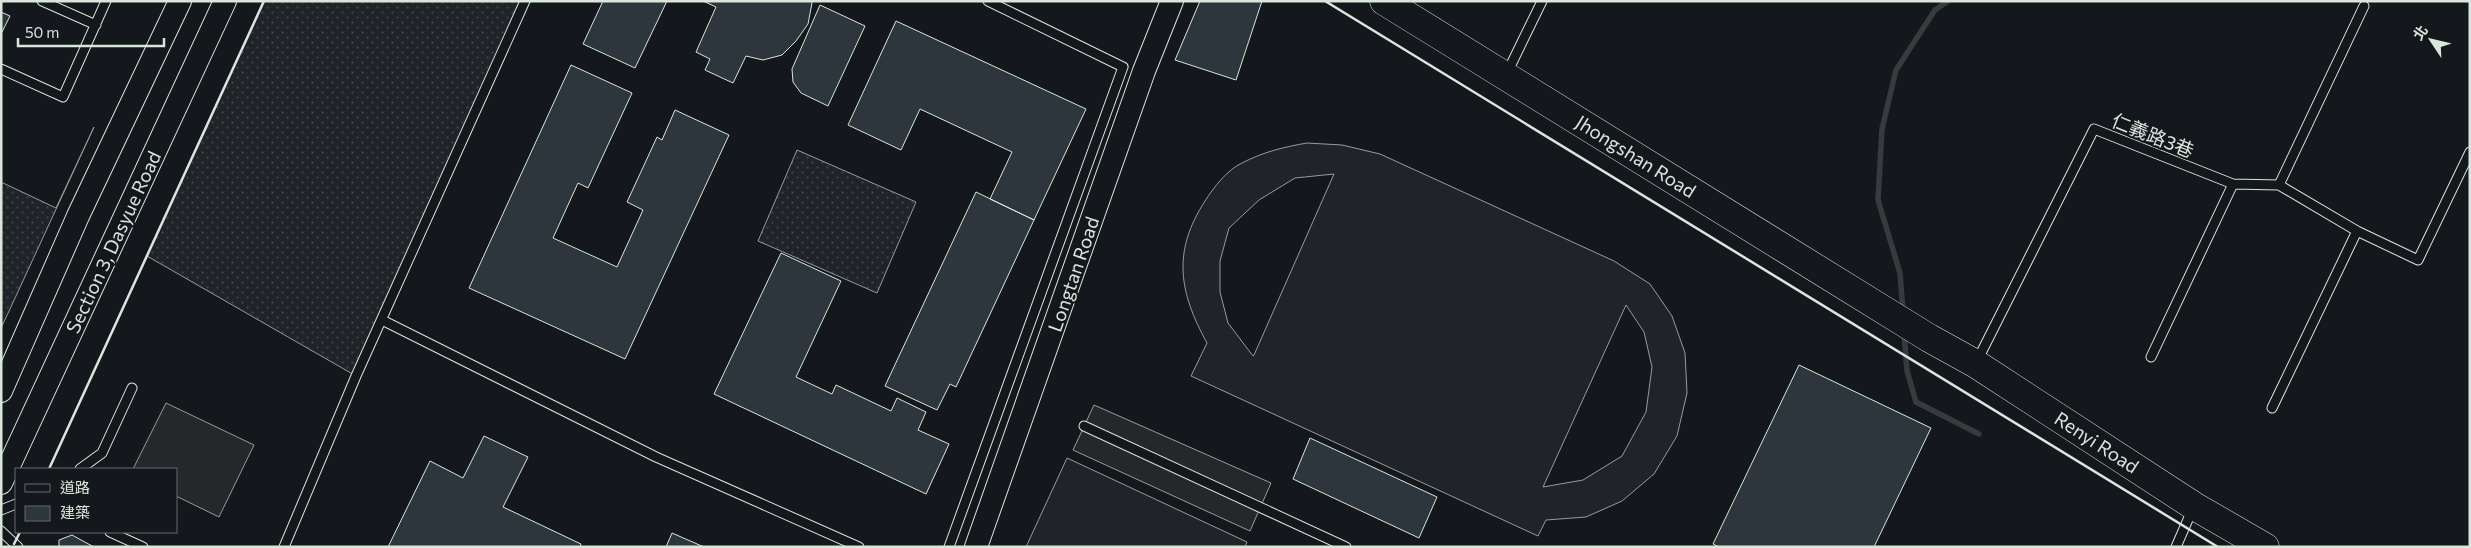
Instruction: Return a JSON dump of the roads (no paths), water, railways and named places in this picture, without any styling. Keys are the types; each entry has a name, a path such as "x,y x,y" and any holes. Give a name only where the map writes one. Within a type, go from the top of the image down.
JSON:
{"main road":[{"name":"Jhongshan Road","path":"1399,7 1929,338"},
{"name":"Renyi Road","path":"1929,338 1976,364 2194,506 2265,547"}],"street":[{"path":"1,391 78,216 180,1"},
{"name":"Section 3, Dasyue Road","path":"1,482 225,1"},
{"name":"Longtan Road","path":"976,547 1144,72 1172,1"}],"lane":[{"path":"42,1 96,25"},
{"path":"1,69 63,96 106,1"},
{"path":"284,547 356,376 525,1"},
{"path":"949,547 1123,67 988,1"},
{"path":"1506,75 1542,1"},
{"path":"2279,185 2364,6"},
{"name":"仁義路3巷","path":"1976,364 2094,129 2233,184 2279,185 2357,231 2418,260 2470,152"},
{"path":"2151,357 2233,184"},
{"path":"2272,408 2357,231"},
{"path":"382,320 656,457 859,547"},
{"path":"81,468 102,453 132,388"},
{"path":"1084,426 1346,547"},
{"path":"1,511 15,504"},
{"path":"2176,547 2194,506"},
{"path":"1,511 15,508"},
{"path":"1,531 18,547"},
{"path":"112,533 143,547"}],"waterway":[{"path":"1903,312 1900,273 1878,200 1882,129 1896,70 1935,10 1948,1"},
{"path":"1904,332 1907,371 1916,402 1979,434"}]}
